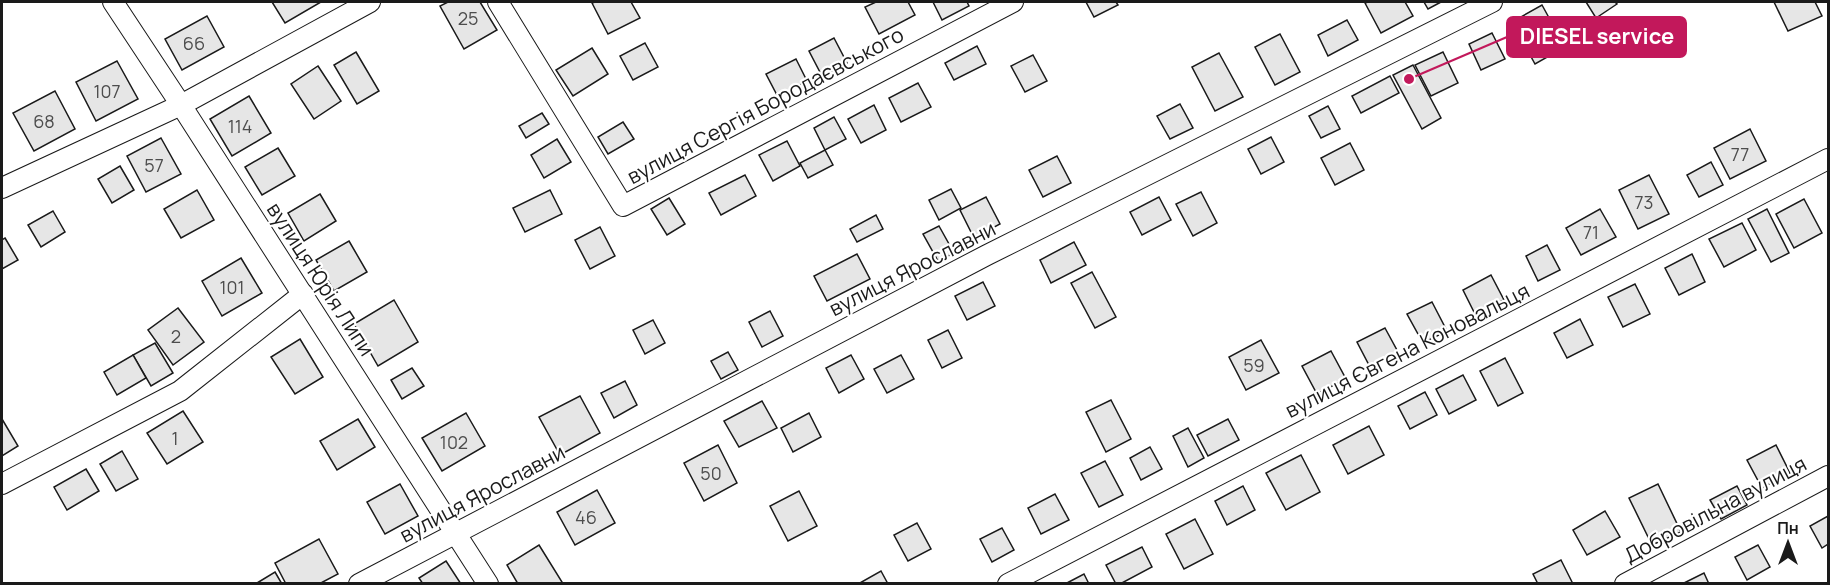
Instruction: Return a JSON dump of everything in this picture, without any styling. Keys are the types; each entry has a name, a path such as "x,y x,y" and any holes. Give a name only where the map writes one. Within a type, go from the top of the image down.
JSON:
{"street":[{"name":"вулиця Юрія Липи","path":"112,2 181,105 488,584"},
{"path":"2,188 181,105 370,2"},
{"name":"вулиця Сергія Бородаєвського","path":"498,2 623,206 1013,2"},
{"name":"вулиця Ярославни","path":"359,584 997,250 1492,2"},
{"name":"вулиця Євгена Коновальця","path":"1008,584 1828,159"},
{"path":"2,484 180,390 303,294"},
{"name":"Добровільна вулиця","path":"1625,584 1828,476"}],"building":[{"path":"272,2 321,2 285,23"},
{"path":"448,2 480,2 497,30 464,49 440,6"},
{"path":"631,2 640,18 608,34 592,3"},
{"path":"876,2 908,2 915,15 879,34 865,7"},
{"path":"933,2 967,2 969,6 942,20"},
{"path":"1086,2 1116,2 1118,5 1094,17"},
{"path":"1405,2 1413,16 1381,33 1365,3"},
{"path":"1424,2 1441,2 1428,9"},
{"path":"1586,2 1615,2 1617,4 1596,18"},
{"path":"1774,2 1815,2 1822,16 1788,31"},
{"path":"1542,5 1565,47 1535,64 1512,22"},
{"path":"207,16 224,47 182,70 165,39"},
{"path":"1347,20 1358,40 1328,56 1318,35"},
{"path":"1492,33 1505,59 1481,70 1469,44"},
{"path":"1280,34 1300,72 1275,85 1255,47"},
{"path":"834,38 847,63 822,76 809,51"},
{"path":"645,43 658,67 633,80 620,56"},
{"path":"977,46 986,64 954,80 945,63"},
{"path":"592,48 608,74 573,96 556,70"},
{"path":"356,52 379,91 357,104 334,65"},
{"path":"1443,52 1458,83 1431,96 1415,65"},
{"path":"1219,53 1243,97 1215,111 1192,67"},
{"path":"1033,55 1047,81 1025,92 1011,66"},
{"path":"796,59 807,81 778,97 766,74"},
{"path":"117,61 138,99 96,121 76,82"},
{"path":"1413,65 1441,118 1422,129 1393,75"},
{"path":"318,66 341,101 314,119 291,84"},
{"path":"1390,76 1399,93 1361,113 1352,96"},
{"path":"918,83 931,107 901,122 889,98"},
{"path":"55,91 75,129 34,151 13,113"},
{"path":"249,96 271,133 232,156 210,119"},
{"path":"1180,104 1193,128 1170,139 1157,116"},
{"path":"874,105 886,130 861,143 848,119"},
{"path":"1328,106 1340,129 1321,138 1309,116"},
{"path":"542,113 549,124 526,138 519,126"},
{"path":"834,117 846,139 825,150 814,128"},
{"path":"623,122 634,139 608,154 598,137"},
{"path":"1750,129 1766,161 1730,179 1714,148"},
{"path":"1271,137 1284,162 1261,174 1248,149"},
{"path":"161,138 181,174 146,192 127,156"},
{"path":"557,139 571,162 544,178 531,155"},
{"path":"787,141 800,166 773,181 759,155"},
{"path":"1350,143 1364,170 1335,185 1321,158"},
{"path":"278,148 295,176 262,195 245,167"},
{"path":"825,150 833,165 808,178 800,163"},
{"path":"1057,156 1071,183 1043,197 1029,170"},
{"path":"1711,162 1723,185 1699,197 1687,175"},
{"path":"120,166 134,190 112,203 98,179"},
{"path":"745,175 756,196 721,215 709,193"},
{"path":"1649,175 1669,214 1638,229 1619,190"},
{"path":"951,189 961,208 939,220 929,200"},
{"path":"197,190 214,220 181,238 164,209"},
{"path":"550,190 562,214 525,232 513,208"},
{"path":"1201,192 1217,223 1193,236 1176,204"},
{"path":"320,194 336,221 304,241 288,213"},
{"path":"986,197 1000,224 974,238 960,210"},
{"path":"1159,197 1171,220 1142,235 1130,212"},
{"path":"669,198 685,224 667,235 651,209"},
{"path":"1804,199 1822,233 1794,248 1776,214"},
{"path":"1600,209 1616,237 1581,255 1566,228"},
{"path":"1767,209 1789,253 1771,262 1748,219"},
{"path":"53,211 65,232 41,247 28,225"},
{"path":"876,215 883,229 857,242 850,229"},
{"path":"1742,223 1756,250 1724,267 1709,239"},
{"path":"939,226 954,253 938,261 923,234"},
{"path":"600,227 615,256 590,269 575,240"},
{"path":"5,238 18,260 2,269 2,240"},
{"path":"349,241 367,272 334,291 316,260"},
{"path":"1074,242 1086,265 1051,283 1040,260"},
{"path":"1547,245 1560,270 1538,281 1526,256"},
{"path":"857,254 870,279 827,301 814,276"},
{"path":"1692,254 1705,282 1679,295 1665,268"},
{"path":"241,258 262,293 222,316 202,281"},
{"path":"1092,272 1116,317 1095,328 1071,283"},
{"path":"1491,275 1504,300 1475,314 1463,290"},
{"path":"983,282 995,306 967,320 955,296"},
{"path":"1635,284 1650,314 1623,327 1608,297"},
{"path":"394,300 418,342 378,366 354,324"},
{"path":"1432,302 1447,331 1423,343 1407,314"},
{"path":"178,308 204,342 173,365 148,330"},
{"path":"770,311 783,336 762,347 749,322"},
{"path":"1580,319 1593,345 1567,358 1554,333"},
{"path":"653,320 665,343 645,354 633,330"},
{"path":"1385,328 1398,352 1370,367 1357,342"},
{"path":"948,330 962,358 942,368 928,340"},
{"path":"300,339 323,377 295,394 271,357"},
{"path":"1261,340 1279,373 1246,390 1229,357"},
{"path":"155,343 173,373 151,386 133,355"},
{"path":"1331,351 1346,379 1317,394 1302,366"},
{"path":"728,352 738,370 721,379 711,361"},
{"path":"133,355 146,378 117,395 104,372"},
{"path":"851,355 864,379 839,393 826,368"},
{"path":"901,355 914,379 887,393 874,369"},
{"path":"1505,358 1523,393 1498,406 1480,371"},
{"path":"412,368 424,386 402,399 391,380"},
{"path":"1463,375 1476,400 1449,414 1436,389"},
{"path":"625,381 637,405 614,418 601,393"},
{"path":"1425,392 1437,415 1410,429 1398,406"},
{"path":"580,396 600,433 560,455 539,417"},
{"path":"1111,400 1131,439 1106,452 1086,412"},
{"path":"762,401 777,428 739,447 724,421"},
{"path":"183,411 203,442 167,464 147,433"},
{"path":"466,413 485,446 442,471 422,438"},
{"path":"809,413 821,437 793,452 781,428"},
{"path":"2,419 18,446 2,456"},
{"path":"358,419 375,447 337,470 320,441"},
{"path":"1228,419 1239,440 1208,456 1197,435"},
{"path":"1369,426 1384,455 1348,474 1333,445"},
{"path":"1188,428 1204,458 1188,467 1173,436"},
{"path":"718,445 737,483 704,501 684,463"},
{"path":"1776,445 1790,473 1762,488 1747,460"},
{"path":"1150,447 1162,469 1141,480 1130,458"},
{"path":"122,451 138,479 116,491 100,464"},
{"path":"1301,455 1320,492 1286,510 1266,473"},
{"path":"1105,461 1123,495 1099,507 1081,473"},
{"path":"86,469 99,491 67,510 54,487"},
{"path":"400,484 418,516 385,534 367,502"},
{"path":"1658,484 1681,532 1652,545 1629,498"},
{"path":"1243,486 1255,510 1227,525 1215,501"},
{"path":"1737,486 1747,505 1721,519 1710,500"},
{"path":"597,490 615,523 575,545 557,512"},
{"path":"799,491 817,526 788,541 770,506"},
{"path":"1055,494 1069,520 1041,534 1028,508"},
{"path":"1605,511 1620,537 1587,555 1573,530"},
{"path":"1828,516 1828,544 1822,548 1810,526"},
{"path":"1195,519 1213,554 1184,569 1166,534"},
{"path":"917,523 931,549 908,561 894,535"},
{"path":"1002,528 1014,550 992,562 980,539"},
{"path":"319,539 338,574 319,584 286,584 275,563"},
{"path":"539,545 562,582 559,584 518,584 507,565"},
{"path":"1758,545 1770,567 1747,580 1735,557"},
{"path":"1142,547 1152,567 1116,584 1106,565"},
{"path":"1561,560 1573,584 1538,584 1533,574"},
{"path":"446,561 461,584 423,584 419,578"},
{"path":"881,571 888,584 858,584"},
{"path":"275,572 282,584 257,583"},
{"path":"1704,573 1709,584 1682,584"},
{"path":"1084,574 1089,584 1065,584"}],"place":[{"name":"DIESEL service","path":"1409,79"}]}
